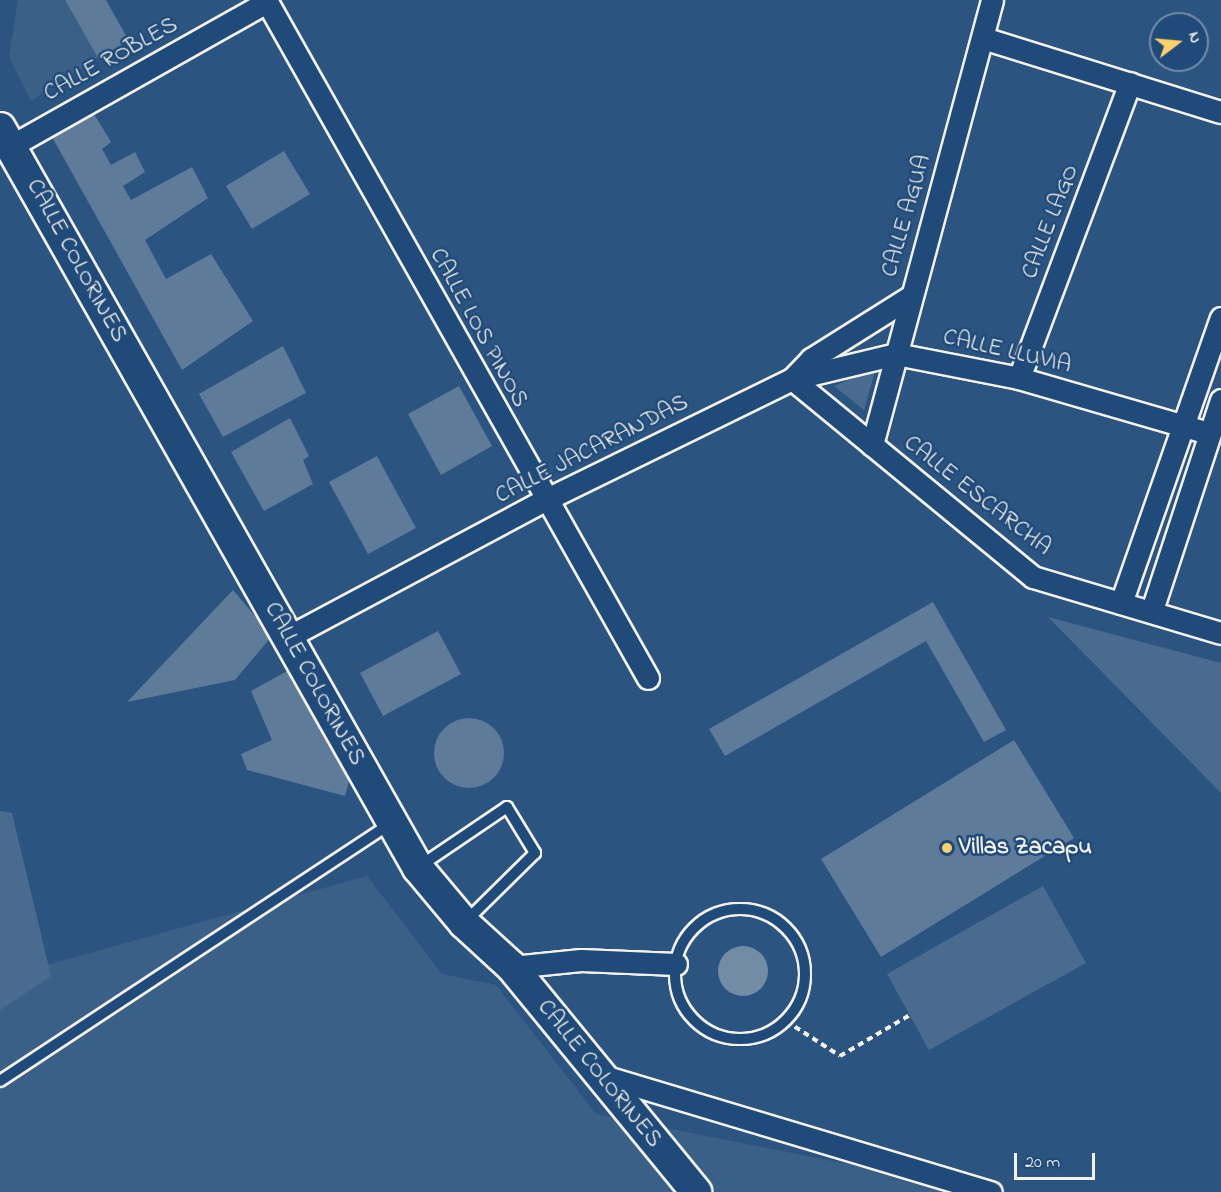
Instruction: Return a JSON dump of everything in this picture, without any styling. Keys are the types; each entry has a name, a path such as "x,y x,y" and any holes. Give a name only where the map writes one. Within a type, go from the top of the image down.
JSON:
{"main road":[{"name":"CALLE COLORINES","path":"5,137 418,868 464,923 512,967 597,1074 696,1192"}],"street":[{"name":"CALLE AGUA","path":"872,445 992,0"},
{"name":"CALLE ROBLES","path":"5,137 267,1"},
{"name":"CALLE LOS PINOS","path":"267,1 545,501 648,678"},
{"path":"983,38 1221,112"},
{"name":"CALLE LAGO","path":"1019,378 1131,83"},
{"name":"CALLE JACARANDAS","path":"288,637 545,501 792,379 811,358 911,296"},
{"path":"1121,603 1221,318"},
{"name":"CALLE LLUVIA","path":"792,379 896,354 1019,378 1184,424 1208,433"},
{"name":"CALLE ESCARCHA","path":"792,379 1033,577 1152,610 1221,633"},
{"path":"1152,610 1208,433 1221,400"},
{"path":"512,967 581,960 676,964"},
{"path":"597,1074 991,1192"}],"lane":[{"path":"418,868 507,807 535,853 464,923"},
{"path":"0,1081 392,823"},
{"path":"742,909 764,913 782,924 796,941 804,961 805,982 799,1003 786,1021 769,1033 748,1040 726,1039 706,1031 678,999 676,964 687,936 702,921 721,911 742,909"}],"path":[{"path":"786,1021 840,1056 910,1015"}],"shaded area":[{"path":"18,0 65,0 98,58 31,101 9,57"},
{"path":"876,368 864,410 834,386"},
{"path":"1048,617 1221,663 1221,793"},
{"path":"0,811 12,813 51,976 0,1010"},
{"path":"367,876 442,974 496,985 596,1114 987,1192 0,1192 0,978"},
{"path":"1043,886 1086,963 929,1050 887,974"},
{"path":"743,946 752,948 763,957 768,971 766,980 757,991 743,996 734,994 723,985 718,971 720,962 729,951"}],"building":[{"path":"65,0 106,0 129,41 98,58"},
{"path":"94,114 111,142 102,149 111,165 135,152 145,172 123,186 131,200 192,167 208,198 145,240 166,279 211,254 253,321 182,370 52,137"},
{"path":"284,151 310,194 252,229 226,186"},
{"path":"283,346 306,393 223,437 199,394"},
{"path":"459,386 492,446 441,475 408,414"},
{"path":"290,418 309,456 303,460 313,484 264,511 231,452"},
{"path":"377,456 416,528 368,554 329,482"},
{"path":"233,590 272,636 235,680 127,702"},
{"path":"933,602 1006,730 984,742 926,641 725,756 709,729"},
{"path":"438,631 461,674 383,716 360,673"},
{"path":"289,670 351,774 345,796 247,770 241,754 272,740 251,691"},
{"path":"469,718 482,721 494,728 501,740 504,753 501,766 494,778 482,785 469,788 456,785 444,778 437,766 434,753 437,740 444,728 456,721"},
{"name":"Villas Zacapu","path":"1014,740 1074,838 881,957 821,859"}],"place":[{"name":"Villas Zacapu","path":"947,848"}]}
